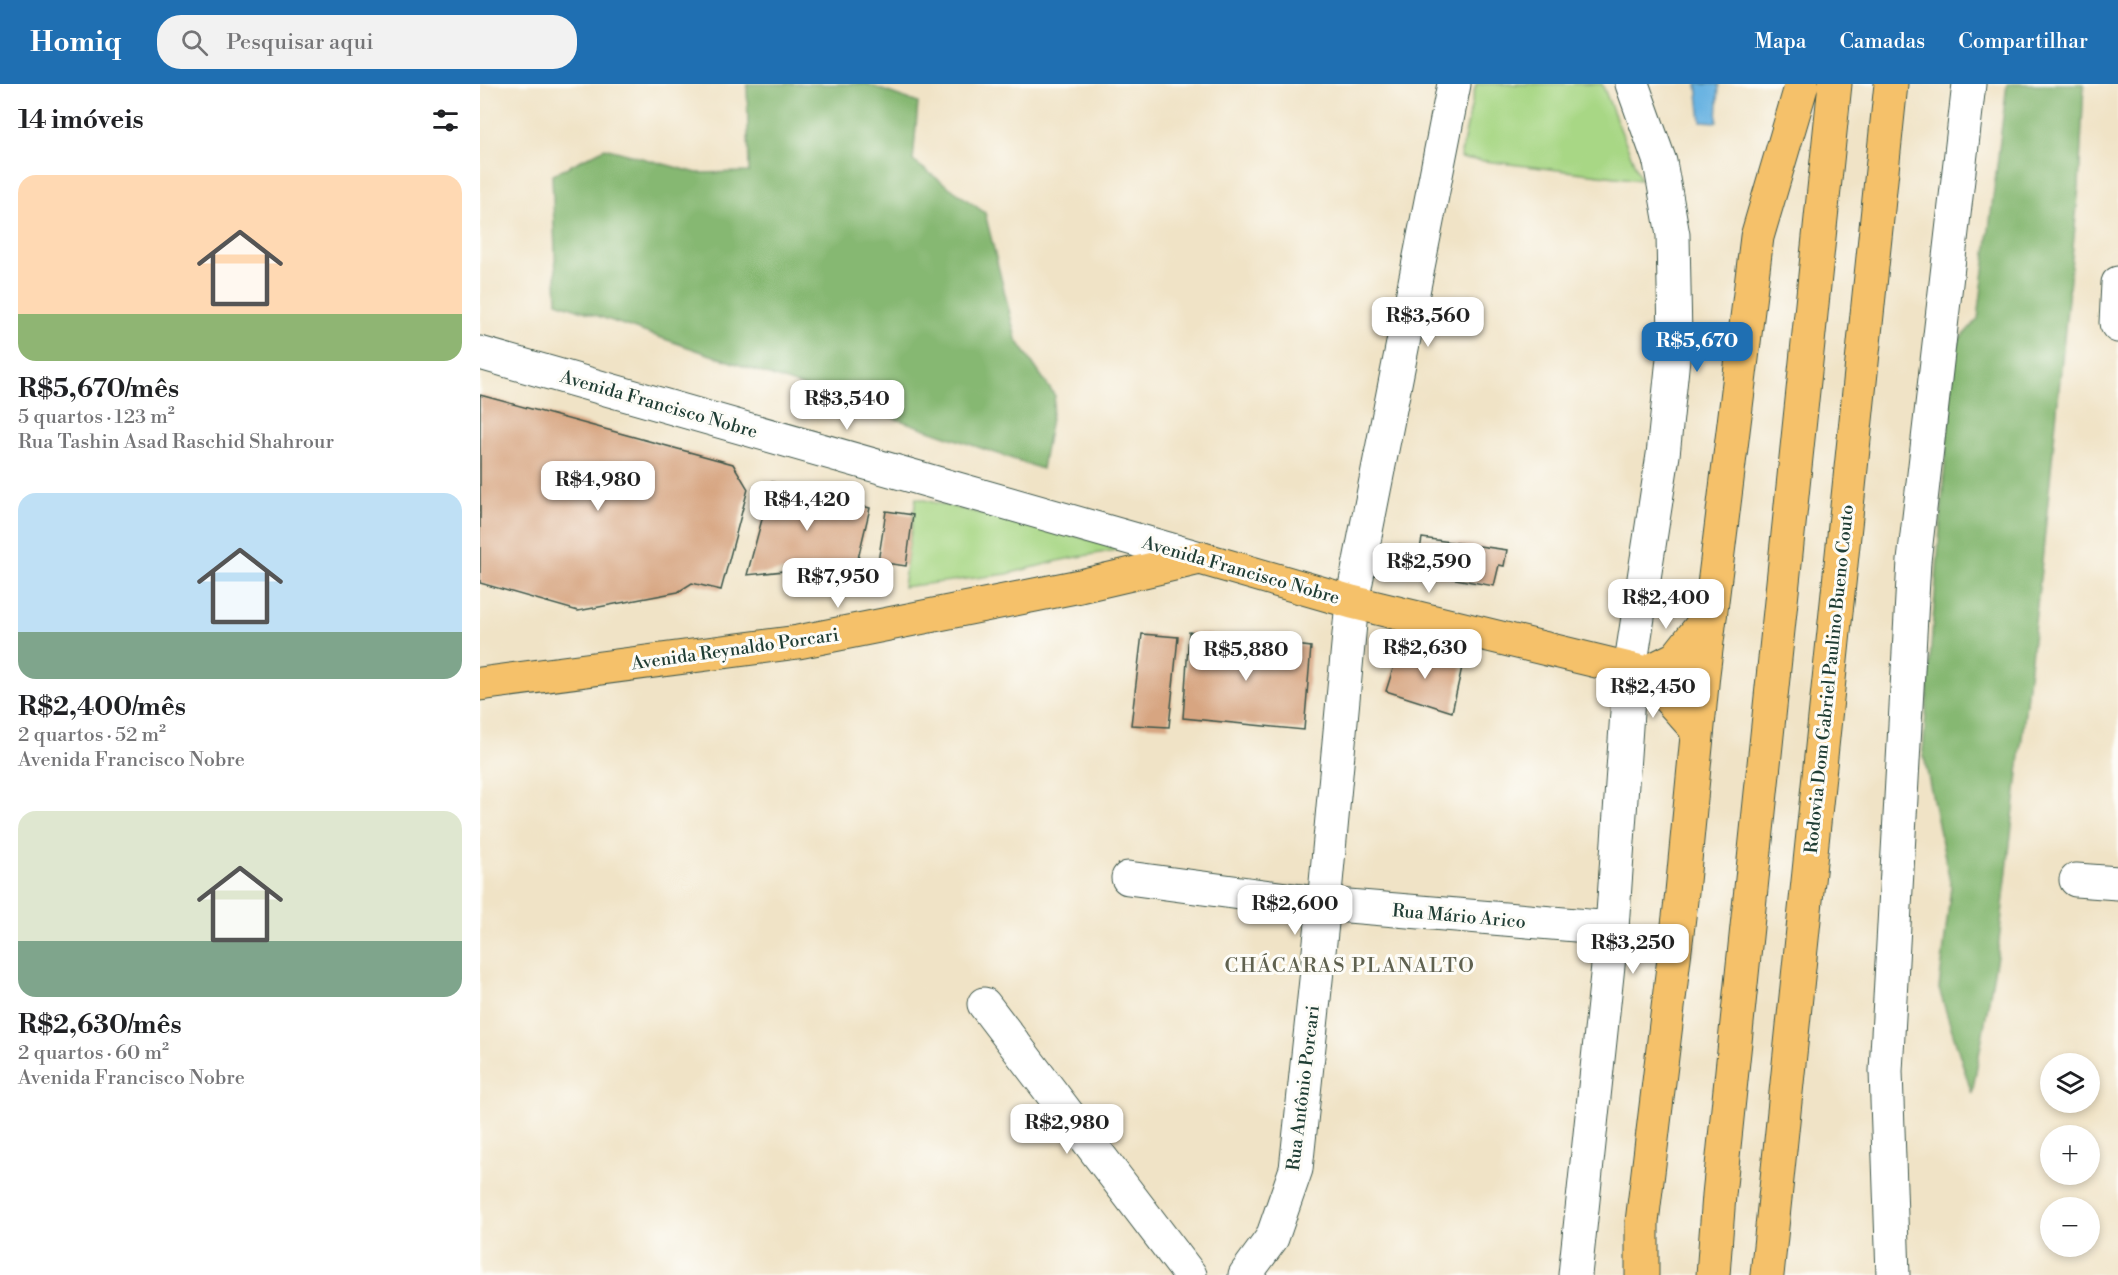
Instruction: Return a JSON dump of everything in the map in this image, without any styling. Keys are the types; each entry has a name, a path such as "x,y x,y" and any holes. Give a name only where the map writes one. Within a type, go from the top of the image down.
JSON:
{"main road":[{"path":"1642,1275 1642,1222 1682,892 1710,615 1757,237 1802,84"},
{"path":"1713,1275 1719,1196 1835,84"},
{"name":"Rodovia Dom Gabriel Paulino Bueno Couto","path":"1767,1275 1892,84"},
{"name":"Avenida Francisco Nobre","path":"1200,558 1352,602 1638,671"},
{"name":"Avenida Reynaldo Porcari","path":"480,684 798,642 1080,586 1200,558"},
{"path":"1697,730 1638,671 1676,658 1710,615"}],"street":[{"name":"Rua Antônio Porcari","path":"1245,1275 1272,1238 1296,1169 1324,904 1352,602 1454,84"},
{"path":"1575,1275 1675,339 1673,235 1660,162 1632,84"},
{"path":"1893,1275 1886,1071 1914,561 1969,84"},
{"path":"2118,283 2116,323 2118,326"},
{"name":"Avenida Francisco Nobre","path":"480,353 1200,558"},
{"name":"Avenida Francisco Nobre","path":"1115,534 1130,556 1128,574"},
{"name":"Rua Mário Arico","path":"1128,878 1324,904 1612,928"},
{"path":"2076,880 2118,883"},
{"path":"984,1004 1190,1275"}],"green space":[{"path":"747,84 867,84 918,103 913,161 985,213 1016,339 1055,396 1042,469 557,302 552,175 605,148 697,173 749,172"},
{"path":"1476,84 1602,84 1641,180 1460,158"},
{"path":"2007,84 2084,84 2079,186 2043,552 1998,950 1972,1094 1939,989 1951,886 1923,752 1954,345 1978,319"},
{"path":"916,498 1127,548 1062,560 1007,574 903,587"}],"water":[{"path":"1697,84 1719,84 1717,122 1701,121"}],"building":[{"path":"480,395 733,464 748,489 721,590 692,583 678,592 578,611 480,583"},
{"path":"772,482 870,508 857,563 747,575"},
{"path":"886,511 913,515 906,566 878,562"},
{"path":"1422,538 1507,550 1504,566 1499,565 1494,586 1416,572"},
{"path":"1189,632 1311,647 1304,730 1183,718"},
{"path":"1142,634 1178,637 1169,727 1131,725"},
{"path":"1399,650 1462,667 1452,712 1386,691"}],"district":[{"name":"CHÁCARAS PLANALTO","path":"1350,965"}]}
